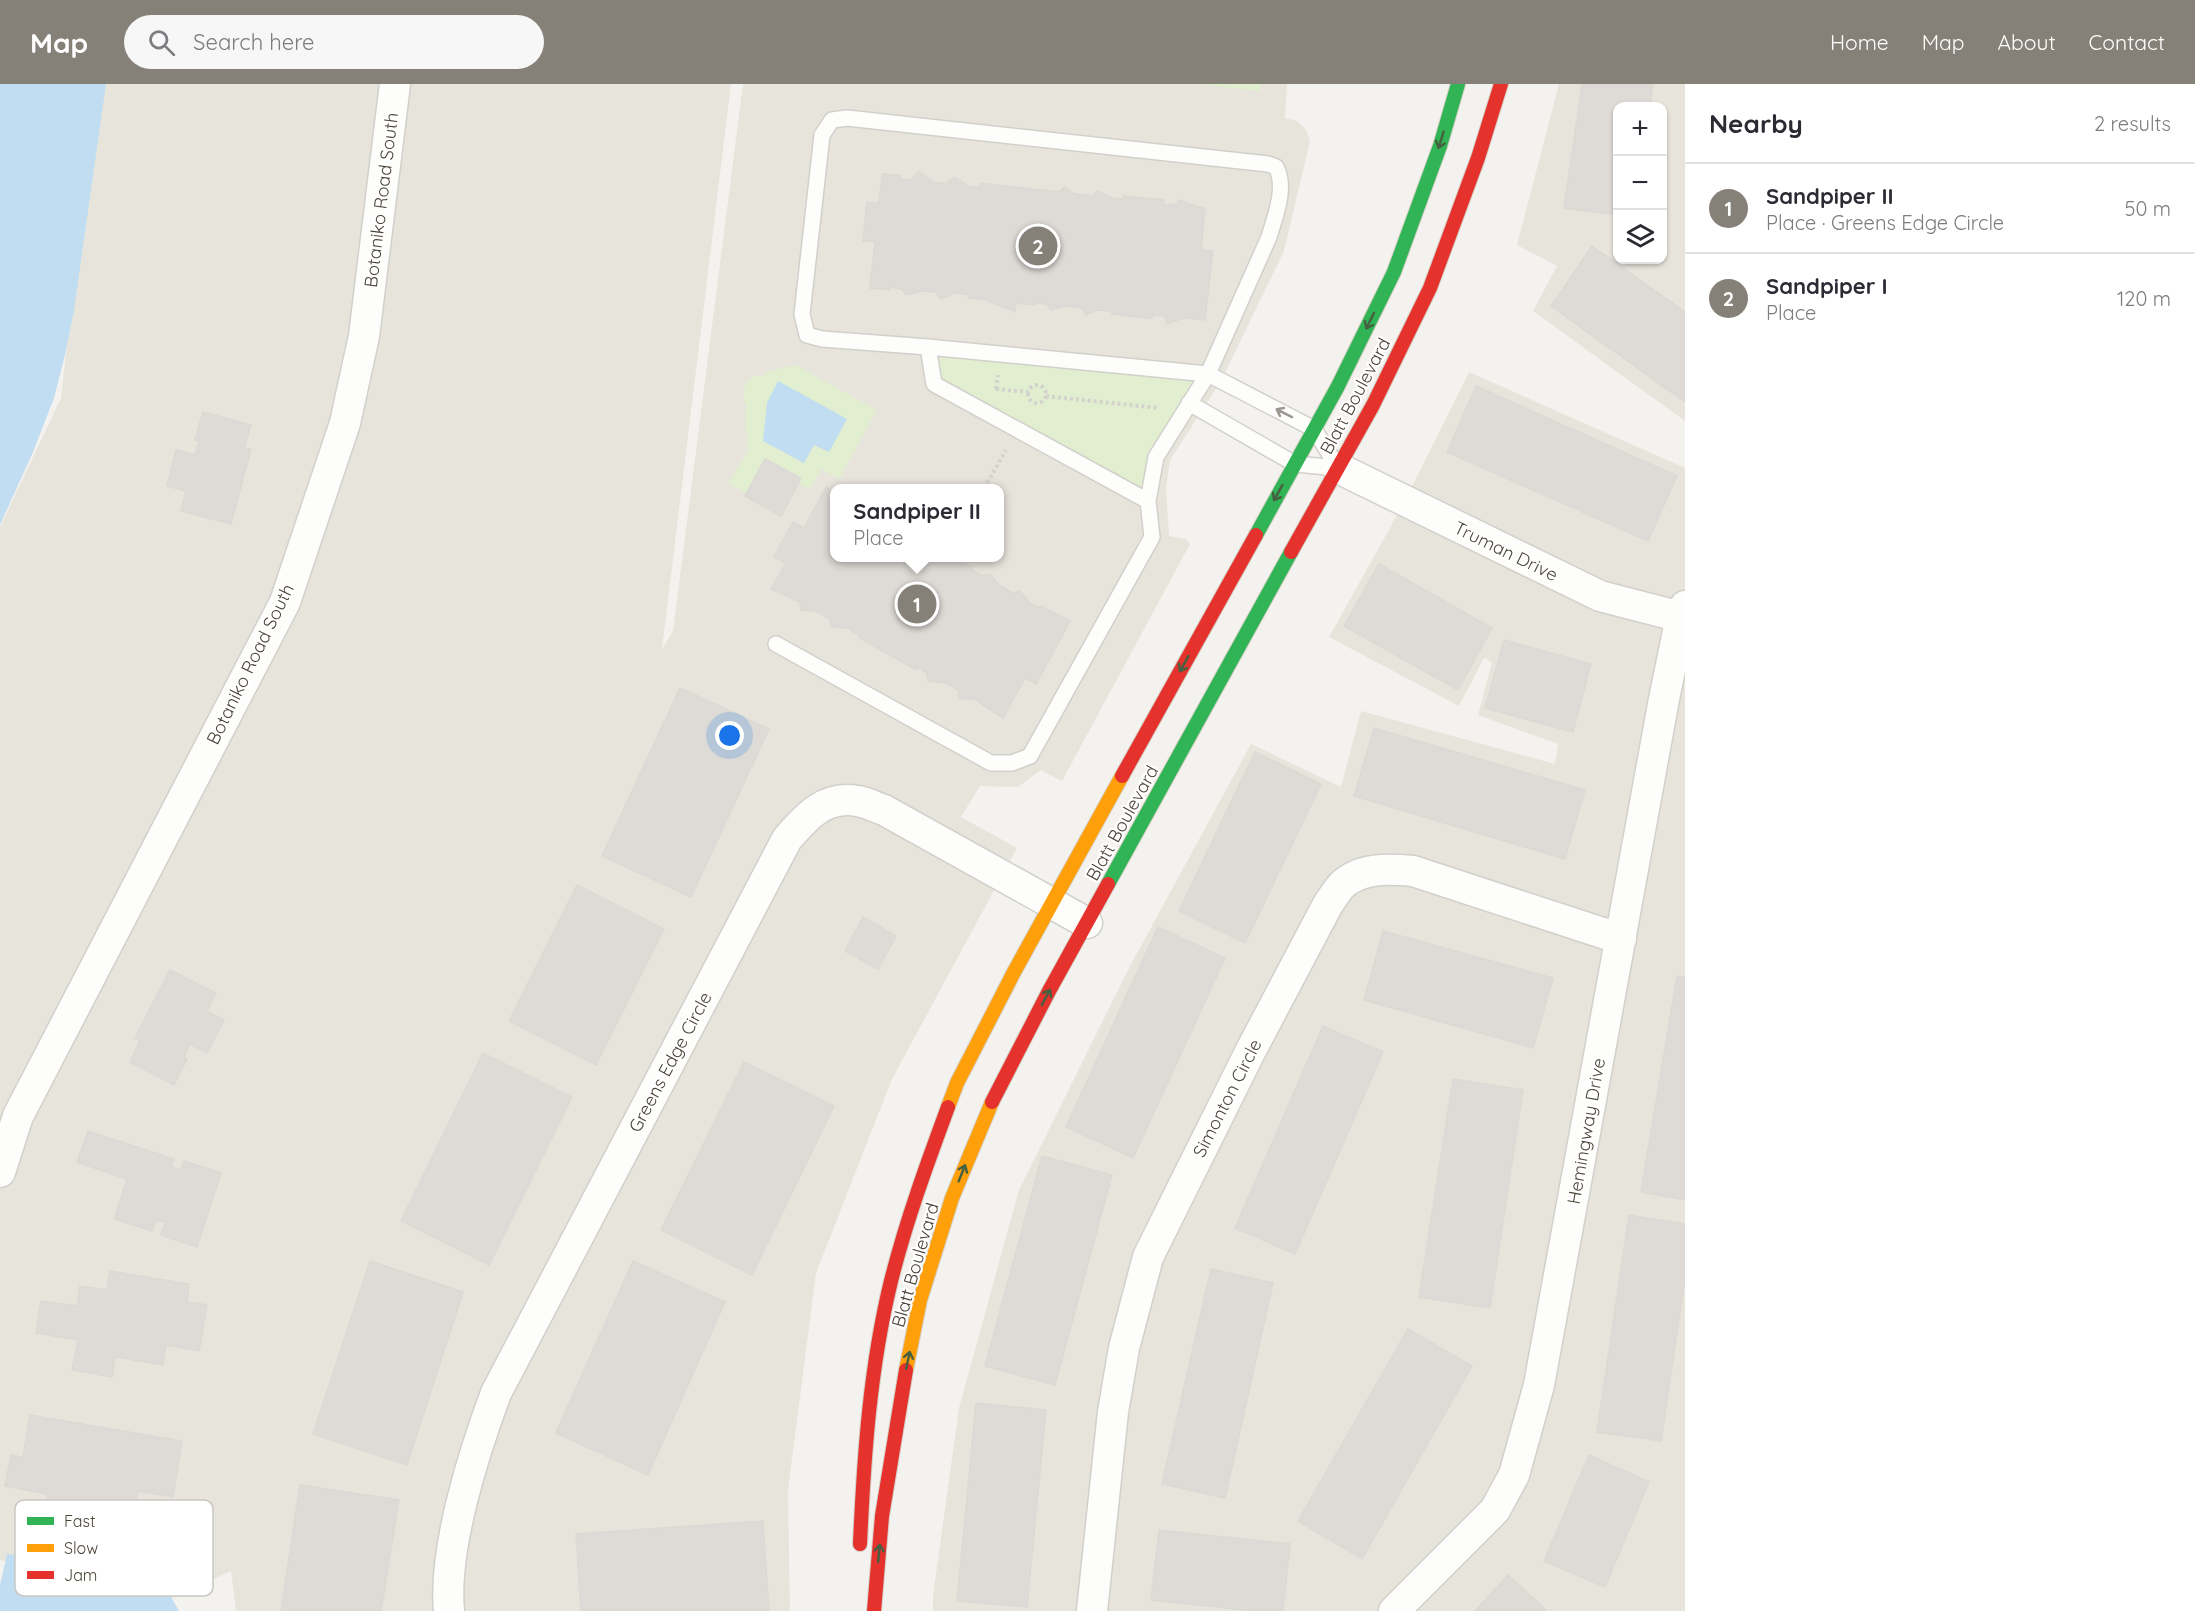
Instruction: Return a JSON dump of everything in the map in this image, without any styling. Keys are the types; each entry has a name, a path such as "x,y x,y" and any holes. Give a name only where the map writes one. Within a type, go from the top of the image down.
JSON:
{"street":[{"name":"Botaniko Road South","path":"0,1172 18,1116 285,602 345,423 364,336 395,84"},
{"name":"Blatt Boulevard","path":"861,1558 860,1527 864,1452 873,1377 891,1282 915,1195 957,1083 1014,972 1338,386 1394,272 1440,146 1458,84"},
{"name":"Blatt Boulevard","path":"874,1611 882,1516 898,1410 921,1300 952,1198 993,1100 1087,923 1373,405 1431,288 1478,159 1501,84"},
{"name":"Truman Drive","path":"1338,468 1600,597 1683,611"},
{"name":"Hemingway Drive","path":"1394,1611 1494,1510 1514,1475 1539,1385 1683,611"},
{"name":"Greens Edge Circle","path":"449,1611 449,1587 457,1529 474,1461 496,1393 788,839 807,816 831,801 857,800 884,810 1087,923"},
{"name":"Simonton Circle","path":"1092,1611 1113,1412 1124,1348 1148,1257 1250,1052 1327,906 1341,886 1357,875 1386,869 1413,871 1621,939"},
{"path":"862,1579 864,1611"}],"lane":[{"path":"776,644 990,763 1012,763 1030,756 1152,537 1148,501 1156,457 1208,374 1269,237 1280,188 1279,172 1276,167 1235,160 847,118 832,120 822,135 802,314 807,335 822,339 1208,374 1314,429 1338,468"},
{"path":"928,347 934,384 1148,501"},
{"path":"1186,407 1295,464 1338,468"}],"path":[{"path":"1040,386 1045,390 1046,396 1041,403 1035,403 1028,398 1028,392 1032,387 1040,386"},
{"path":"1046,396 1186,407"}],"shaded area":[{"path":"96,84 731,84 662,649 673,631 743,84 1287,84 1285,118 1297,121 1306,130 1310,141 1284,251 1221,381 1170,460 1166,488 1169,536 1186,539 1190,544 1062,781 1041,770 1018,787 980,786 961,817 1017,848 892,1079 816,1273 788,1490 790,1611 236,1611 231,1571 213,1579 213,1500 15,1500 15,1563 0,1560 0,527 61,398"},
{"path":"1559,84 1685,84 1685,421 1533,311 1557,266 1517,245"},
{"path":"1469,372 1685,468 1685,1611 933,1611 933,1596 959,1408 1019,1190 1129,968 1251,744 1341,787 1361,711 1555,764 1558,744 1478,715 1492,662 1484,658 1459,706 1329,637 1405,501"},
{"path":"158,1596 177,1596 171,1599"}],"green space":[{"path":"1197,84 1261,84 1260,91"},
{"path":"928,347 1208,374 1156,457 1148,501 934,384"},
{"path":"795,365 877,410 839,479 821,469 810,489 798,483 781,516 745,496 746,493 729,483 748,451 748,434 745,432 747,408 743,393 746,385 757,375 765,376 767,372"}],"water":[{"path":"0,84 106,84 74,310 65,355 54,398 33,452 0,525"},
{"path":"778,381 847,419 829,452 814,445 804,463 763,441 767,403"},
{"path":"7,1554 15,1555 15,1596 170,1596 179,1611 0,1611 0,1585"}],"building":[{"path":"1582,84 1653,84 1651,102 1613,102 1613,214 1564,208"},
{"path":"918,172 934,182 946,184 954,177 968,186 980,187 980,183 1059,192 1064,187 1073,193 1092,196 1098,191 1111,198 1123,199 1123,196 1164,200 1163,204 1174,205 1180,200 1205,208 1201,250 1213,251 1205,320 1183,318 1167,324 1165,316 1152,315 1152,319 1097,310 1086,315 1082,308 1065,306 1051,310 1047,304 1035,303 1035,305 1016,303 1015,312 986,300 968,298 969,295 956,293 941,299 936,292 923,291 906,295 902,289 870,288 875,242 863,241 867,202 879,203 882,174 900,175 900,179 912,180"},
{"path":"1592,246 1613,261 1613,264 1617,264 1685,312 1685,402 1551,306"},
{"path":"1476,386 1677,476 1648,541 1447,452"},
{"path":"203,412 251,425 244,448 251,449 231,524 181,511 186,491 167,486 176,450 195,455 199,441 195,440"},
{"path":"765,459 801,478 781,516 745,496"},
{"path":"826,487 830,490 830,562 962,562 982,576 990,574 999,585 1013,593 1020,591 1029,602 1070,621 1036,684 1025,678 1003,718 974,699 960,699 958,690 946,683 928,681 927,673 917,667 916,670 858,637 859,635 847,628 832,627 830,619 816,611 801,610 800,602 771,589 786,563 774,557 793,522 804,528"},
{"path":"1379,564 1492,628 1458,690 1344,626"},
{"path":"1504,640 1591,664 1573,732 1485,708"},
{"path":"680,688 769,729 691,897 602,856"},
{"path":"1374,728 1585,790 1565,859 1354,796"},
{"path":"1255,752 1321,784 1245,943 1179,911"},
{"path":"577,885 664,929 596,1065 509,1021"},
{"path":"863,917 896,936 878,969 845,951"},
{"path":"1158,927 1225,958 1133,1158 1066,1127"},
{"path":"1383,931 1553,978 1533,1048 1364,1000"},
{"path":"170,970 216,993 207,1011 224,1020 207,1053 190,1044 184,1057 187,1059 174,1085 130,1062 140,1041 135,1038"},
{"path":"1677,976 1685,977 1685,1200 1641,1192"},
{"path":"1323,1026 1383,1052 1295,1254 1235,1228"},
{"path":"483,1053 572,1097 489,1265 401,1221"},
{"path":"744,1062 834,1106 752,1275 661,1230"},
{"path":"1453,1079 1523,1090 1490,1308 1419,1297"},
{"path":"88,1131 174,1159 171,1167 181,1170 184,1161 221,1173 197,1247 161,1235 165,1222 156,1220 152,1231 114,1219 127,1179 77,1162"},
{"path":"1042,1156 1112,1175 1055,1385 985,1366"},
{"path":"1629,1215 1685,1224 1685,1279 1661,1441 1597,1432"},
{"path":"370,1261 463,1292 407,1465 313,1434"},
{"path":"633,1261 725,1302 648,1475 556,1433"},
{"path":"1211,1269 1273,1283 1225,1498 1162,1484"},
{"path":"110,1271 189,1284 187,1302 207,1305 199,1351 166,1345 163,1365 115,1357 112,1377 72,1370 78,1340 36,1333 41,1301 77,1306 80,1286 107,1290"},
{"path":"1408,1329 1472,1366 1362,1559 1298,1521"},
{"path":"976,1403 1046,1410 1027,1607 957,1601"},
{"path":"30,1415 182,1441 173,1497 138,1491 136,1500 46,1500 47,1494 5,1486 11,1455 23,1457"},
{"path":"1589,1455 1649,1482 1605,1587 1544,1561"},
{"path":"300,1485 399,1500 381,1611 281,1611"},
{"path":"763,1521 769,1611 581,1611 576,1534"},
{"path":"1159,1530 1290,1544 1283,1611 1254,1611 1151,1600"},
{"path":"1508,1575 1547,1611 1475,1611"}],"traffic: fast":[{"path":"1256,535 1338,386 1394,272 1440,146 1458,84"},
{"path":"1108,884 1291,552"}],"traffic: slow":[{"path":"948,1107 957,1083 1014,972 1122,776"},
{"path":"906,1370 920,1300 952,1198 992,1102"}],"traffic: jam":[{"path":"1291,552 1373,405 1430,288 1478,158 1501,84"},
{"path":"1122,776 1256,535"},
{"path":"992,1102 1049,991 1108,884"},
{"path":"860,1544 869,1411 884,1313 910,1215 948,1107"},
{"path":"874,1611 882,1516 906,1370"}],"place":[{"name":"Sandpiper I","path":"1038,246"},
{"name":"Sandpiper II","path":"917,604"}]}
